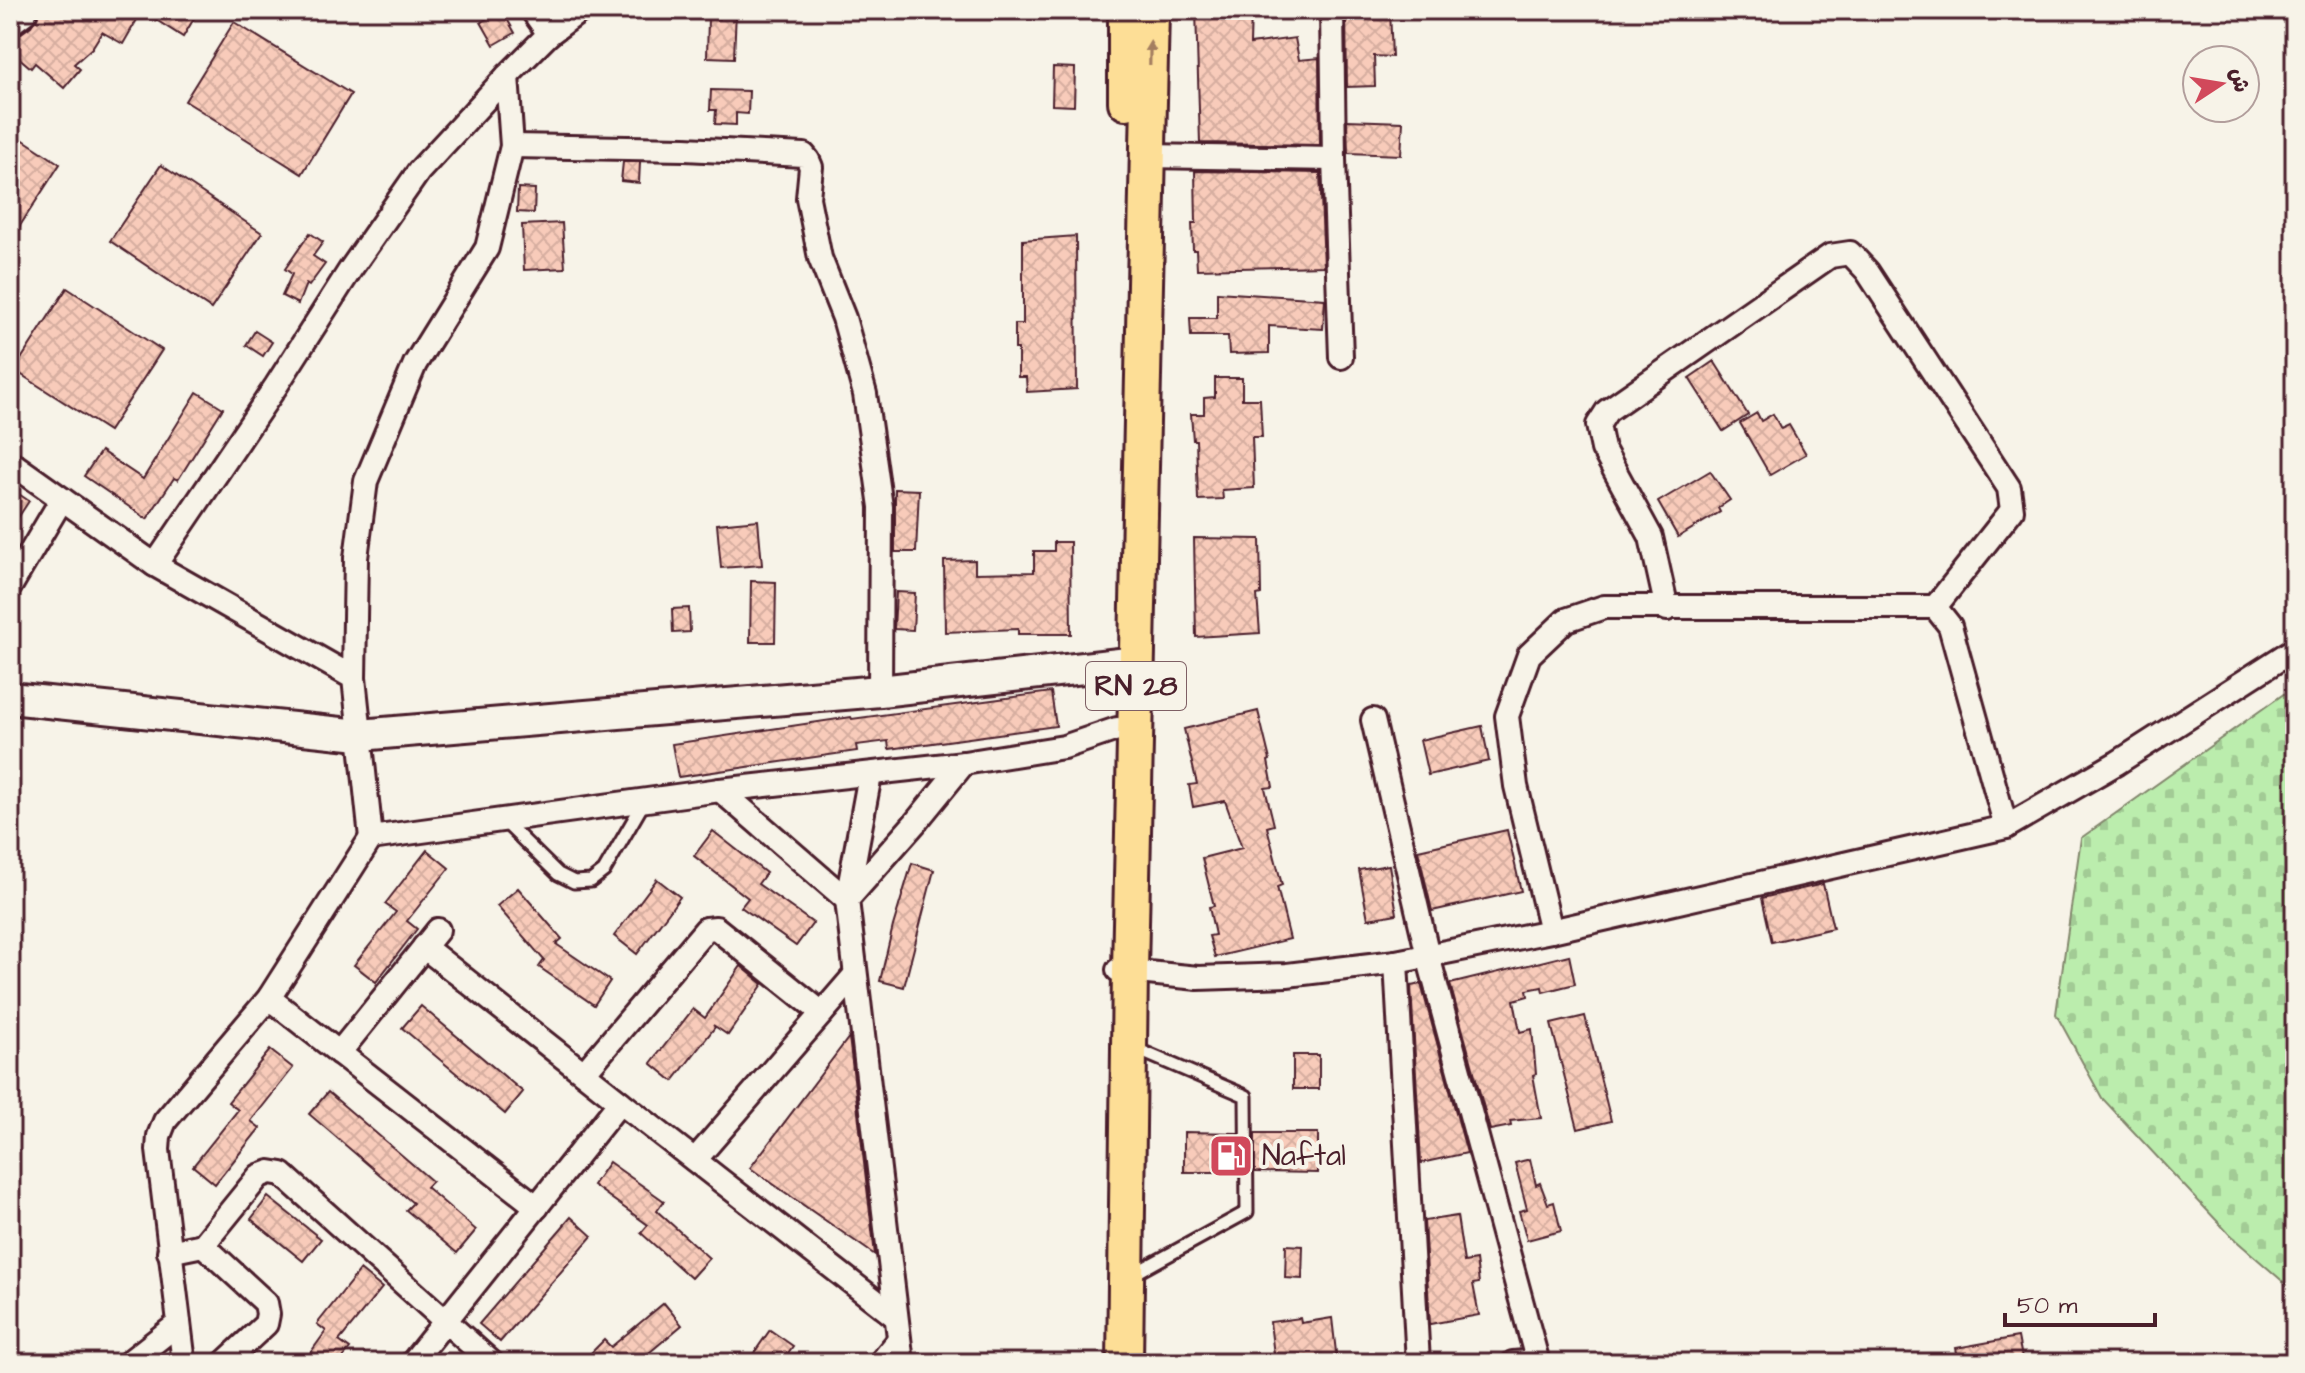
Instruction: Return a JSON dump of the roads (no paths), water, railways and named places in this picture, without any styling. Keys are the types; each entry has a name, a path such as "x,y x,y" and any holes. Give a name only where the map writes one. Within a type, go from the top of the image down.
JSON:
{"main road":[{"path":"10,19 22,10"},
{"name":"RN 28","path":"1125,1363 1130,1046 1122,970 1117,729 1128,663 1126,10"},
{"name":"RN 28","path":"1106,1363 1122,970 1128,663 1151,10"},
{"path":"10,698 360,735 880,691 1128,663"}],"street":[{"path":"532,10 549,34"},
{"path":"155,565 419,171 549,34 581,10"},
{"path":"1332,10 1341,357"},
{"path":"184,1363 169,1252 159,1136 165,1121 269,998 371,838 354,678 356,558 366,481 415,364 487,248 512,146 507,76"},
{"path":"512,146 700,150 804,155 808,160 811,167 808,198 820,258 844,318 865,394 881,507 880,691"},
{"path":"1147,156 1334,159"},
{"path":"1667,609 1651,537 1603,449 1598,425 1607,411 1830,256 1850,253 1867,271 2009,488 2012,510 1935,607"},
{"path":"10,462 155,565 354,678"},
{"path":"10,587 62,499"},
{"path":"1551,931 1516,786 1507,716 1529,655 1566,620 1604,607 1935,607"},
{"path":"1935,607 1950,626 2006,827"},
{"path":"1122,970 1198,978 1287,975 1396,962 1551,931 2006,827 2117,763 2295,649"},
{"path":"1373,720 1428,956 1537,1362 1513,1363"},
{"path":"371,838 720,790 964,763 1064,747 1117,729"},
{"path":"847,900 964,763"},
{"path":"870,775 847,900 902,1363"},
{"path":"720,790 847,900"},
{"path":"584,1073 706,929 711,927 822,1013"},
{"path":"339,1053 431,939 584,1073 896,1317"},
{"path":"1396,962 1418,1363"},
{"path":"695,1160 855,975"},
{"path":"269,998 537,1207"},
{"path":"412,1363 620,1102"},
{"path":"169,1252 203,1245 259,1176 270,1172 282,1174 492,1363"},
{"path":"203,1245 266,1303 268,1314 266,1324 224,1363"},
{"path":"128,1363 179,1323"},
{"path":"880,1363 899,1340"}],"lane":[{"path":"504,820 558,874 574,882 591,881 604,871 644,802"},
{"path":"1126,1279 1247,1212 1246,1096 1130,1046"}],"place":[{"name":"Naftal","path":"1231,1156"}]}
